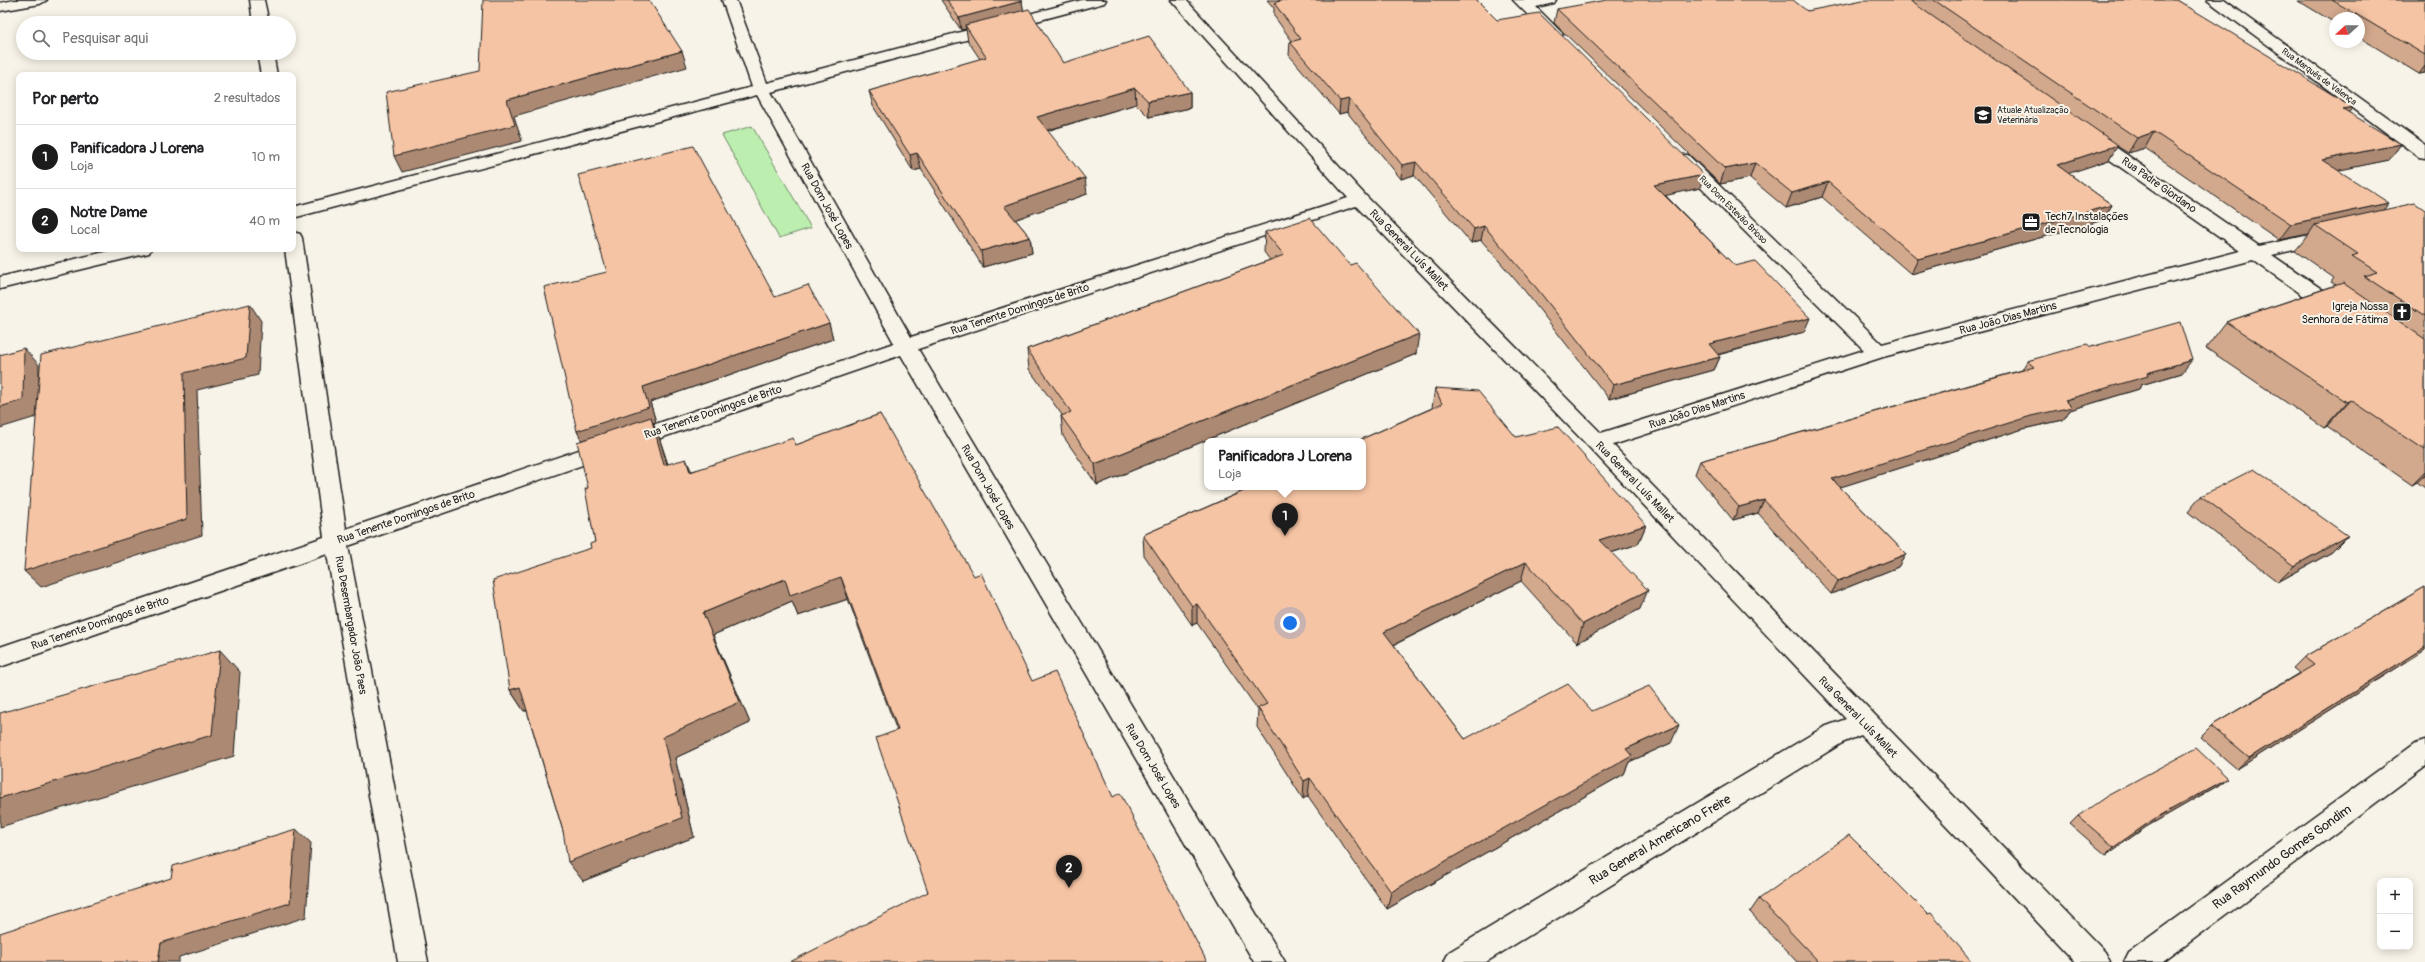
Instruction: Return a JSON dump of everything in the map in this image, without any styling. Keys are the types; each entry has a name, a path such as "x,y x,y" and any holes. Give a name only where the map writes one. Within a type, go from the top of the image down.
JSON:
{"street":[{"path":"0,7 40,0"},
{"path":"258,0 260,16"},
{"name":"Rua Dom José Lopes","path":"729,0 761,88 906,346 1270,962"},
{"path":"296,212 761,88 1100,0"},
{"name":"Rua General Luís Mallet","path":"1178,0 1360,200 1596,442 2095,962"},
{"path":"1522,2 1549,0"},
{"name":"Rua Marquês de Valença","path":"2214,0 2425,153"},
{"path":"1522,2 1564,44"},
{"path":"266,60 268,72"},
{"name":"Rua Padre Giordano","path":"2074,126 2353,320"},
{"name":"Rua Dom Estevão Brioso","path":"1667,145 1878,352"},
{"name":"Rua Tenente Domingos de Brito","path":"0,657 906,346 1330,208 1360,200"},
{"name":"Rua João Dias Martins","path":"1596,442 1878,352 2255,253 2348,232"},
{"path":"0,283 129,252"},
{"name":"Rua Desembargador João Paes","path":"295,252 336,541 413,962"},
{"name":"Rua General Americano Freire","path":"1459,962 1833,735 1864,722"},
{"name":"Rua Raymundo Gomes Gondim","path":"2138,962 2425,751"}],"green space":[{"path":"752,126 811,228 779,238 722,135"}],"building":[{"path":"483,0 649,0 682,51 507,100 515,125 394,156 386,92 480,71"},
{"path":"947,0 1022,0 1022,1 959,18"},
{"path":"1279,0 1477,0 1497,20 1539,13 1704,175 1654,185 1735,266 1755,261 1810,318 1709,344 1720,357 1613,385 1527,276 1484,226 1474,229 1416,162 1402,165 1349,99 1340,101 1290,42 1301,39 1274,3 1280,1"},
{"path":"1607,0 1793,0 1807,11 1863,0 1909,0 2118,145 2057,165 2112,205 1918,259 1828,182 1792,193 1755,163 1725,169 1557,9"},
{"path":"1934,0 2177,0 2353,107 2343,109 2401,144 2322,160 2389,203 2291,224 2154,132 2137,138"},
{"path":"2332,0 2425,0 2425,55 2365,20 2365,12 2352,12"},
{"path":"1029,9 1063,63 1149,36 1190,92 1148,101 1135,88 1037,117 1085,178 1004,206 1030,237 981,251 917,153 910,155 869,91 986,57 965,25"},
{"path":"693,146 775,297 808,285 829,323 643,387 649,407 577,431 544,287 607,272 578,175"},
{"path":"2415,203 2425,210 2425,316 2364,276 2377,272 2352,256 2358,254 2315,225"},
{"path":"1310,218 1350,265 1356,263 1419,334 1095,464 1061,416 1071,412 1027,349 1284,255 1265,232"},
{"path":"2343,283 2425,339 2425,450 2350,400 2347,402 2226,322"},
{"path":"250,304 246,358 184,373 187,519 24,571 41,355"},
{"path":"2180,322 2192,360 2147,373 2148,376 2065,400 2072,407 2031,416 1832,479 1906,554 1838,581 1764,500 1739,507 1700,461 2034,367 2027,361 2087,344 2091,347"},
{"path":"24,348 23,400 0,407 0,355"},
{"path":"1435,388 1478,391 1516,437 1558,427 1646,525 1599,540 1648,590 1583,624 1526,562 1384,632 1465,739 1568,684 1592,711 1649,686 1679,725 1626,749 1632,756 1391,892 1310,778 1304,781 1258,708 1267,704 1197,604 1192,606 1143,535 1246,490 1366,490 1366,438 1364,438 1442,404"},
{"path":"880,414 974,576 981,573 1032,681 1055,672 1113,797 1120,793 1207,962 790,962 928,892 876,738 898,730 841,577 790,595 785,579 703,613 740,702 663,737 682,818 568,862 563,831 520,687 510,690 493,580 591,548 590,544 595,542 585,489 588,488 577,442 651,417 664,465 686,459 690,472 793,438 796,445"},
{"path":"2254,469 2348,536 2294,566 2201,496"},
{"path":"2425,587 2425,647 2249,758 2211,726 2314,665 2304,657"},
{"path":"220,650 212,735 0,798 0,713"},
{"path":"2196,748 2228,778 2154,819 2114,847 2078,816 2107,796"},
{"path":"296,829 290,903 161,943 158,962 0,962 0,933 171,878 173,866"},
{"path":"1849,835 1928,914 1931,913 1972,962 1819,962 1759,899"}],"place":[{"name":"Atuale Atualização Veterinária","path":"1983,115"},
{"name":"Tech7 Instalações de Tecnologia","path":"2031,222"},
{"name":"Igreja Nossa Senhora de Fátima","path":"2402,312"},
{"name":"Panificadora J Lorena","path":"1285,536"},
{"name":"Notre Dame","path":"1069,888"}]}
